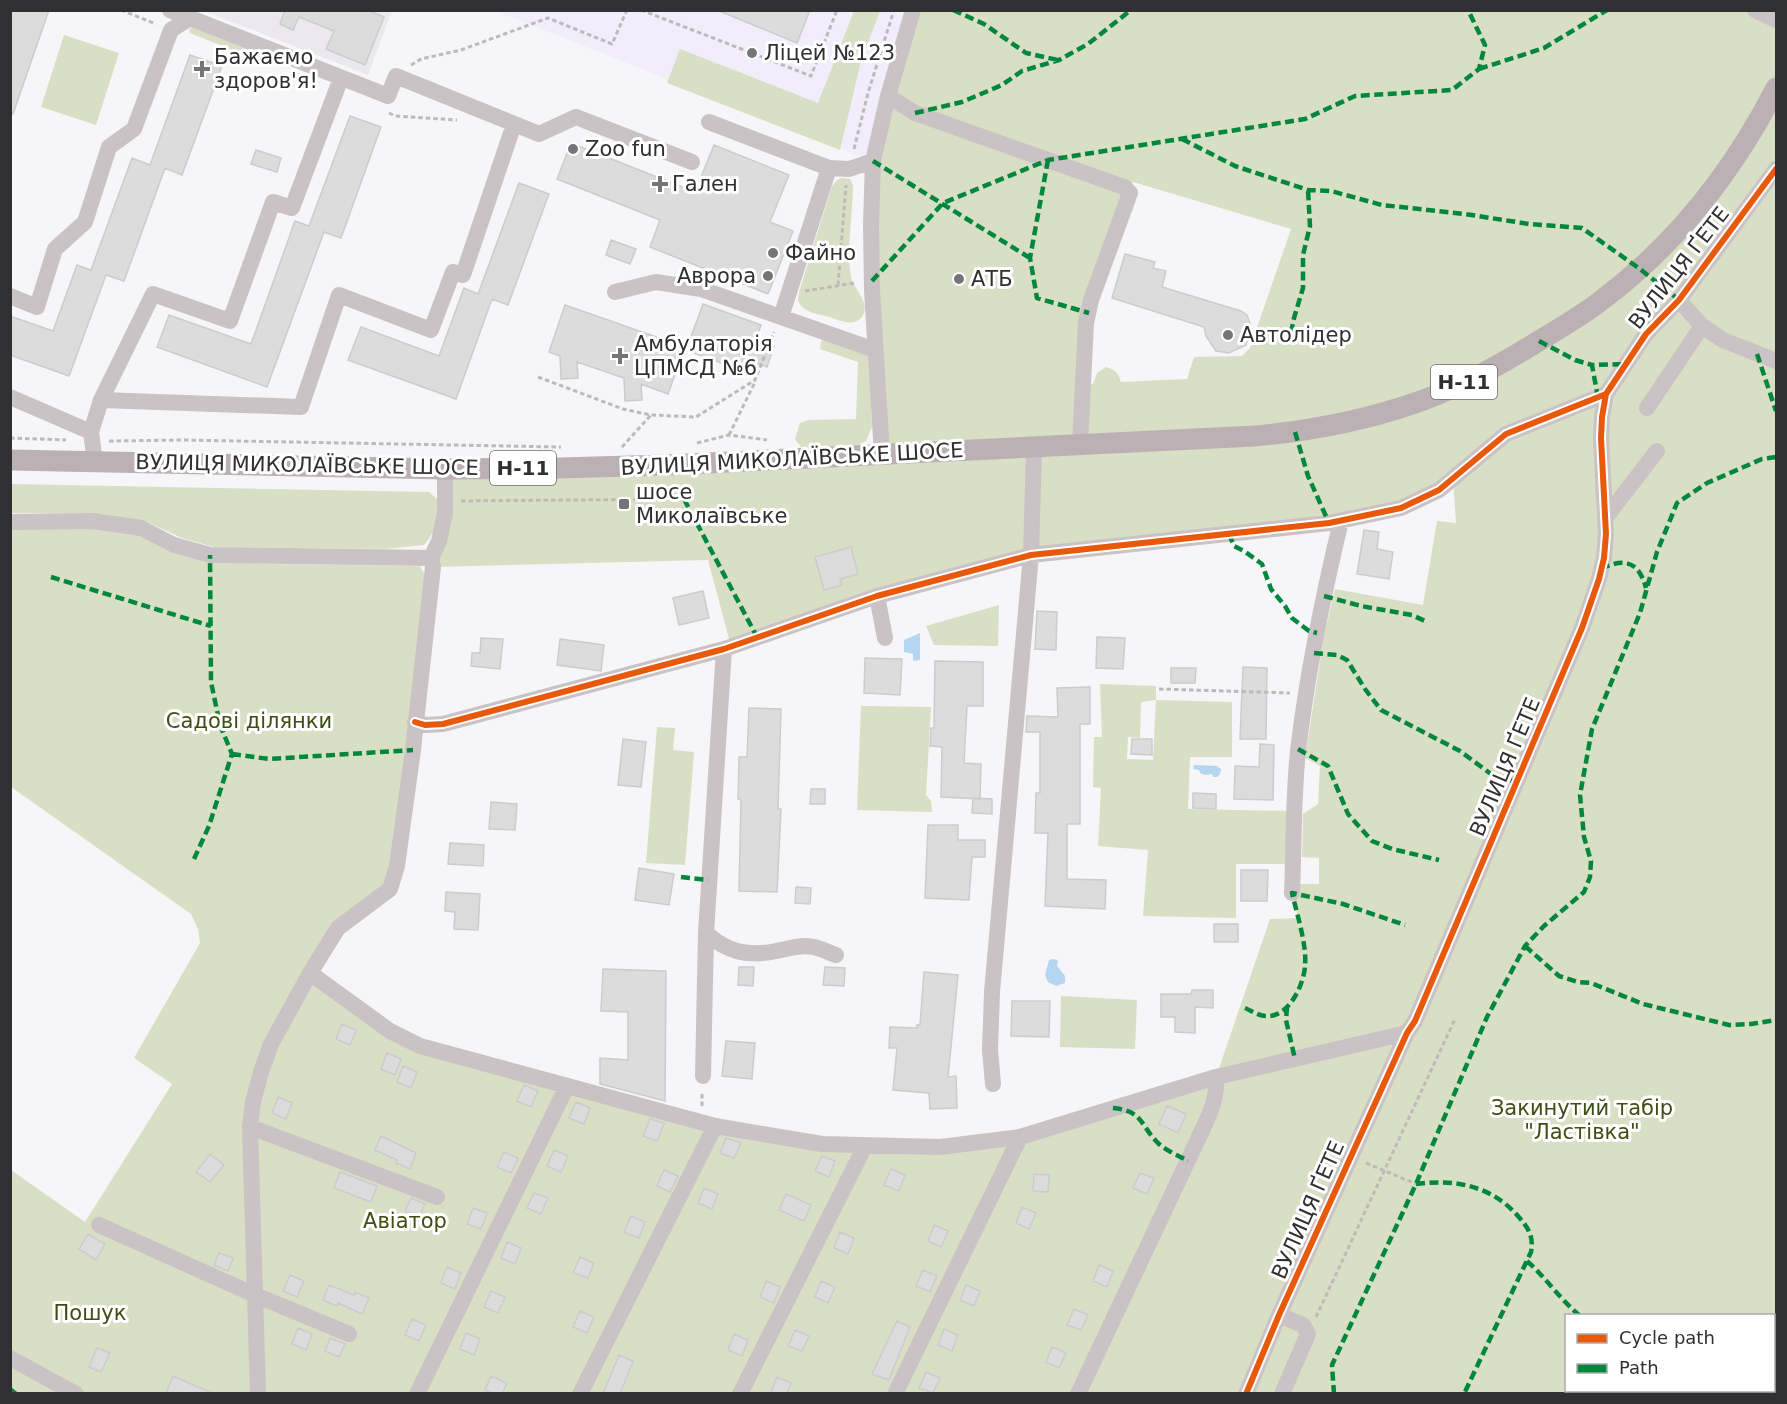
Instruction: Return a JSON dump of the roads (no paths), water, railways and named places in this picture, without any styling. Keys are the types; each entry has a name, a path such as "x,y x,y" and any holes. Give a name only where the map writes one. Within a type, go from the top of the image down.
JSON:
{"main road":[{"name":"ВУЛИЦЯ МИКОЛАЇВСЬКЕ ШОСЕ","path":"10,460 93,445 445,469 666,465 1255,436 1295,432 1365,418 1416,403 1471,379 1561,328 1601,301 1640,269 1691,218 1726,172 1776,88"}],"street":[{"path":"170,10 388,96 396,76 539,134 576,117 692,162"},
{"path":"882,455 872,281 873,161 888,96 913,10"},
{"path":"1755,10 1776,20"},
{"path":"10,296 37,307 55,249 85,222 109,147 134,129 171,30 190,18"},
{"path":"10,397 93,445 101,400 153,294 230,321 273,202 292,208 341,78"},
{"path":"888,96 915,113 1124,187 1130,193 1091,300 1086,323 1080,444"},
{"path":"709,122 829,168 849,169 873,161"},
{"path":"101,400 301,407 339,295 431,330 453,272 463,275 514,124"},
{"path":"781,317 829,168"},
{"name":"ВУЛИЦЯ ҐЕТЕ","path":"1246,1394 1407,1033 1416,1021 1582,628 1604,558 1606,517 1601,438 1606,394 1647,334 1679,300 1776,169"},
{"path":"615,292 656,282 701,289 875,350"},
{"name":"ВУЛИЦЯ ҐЕТЕ","path":"1679,300 1702,326 1723,340 1776,361"},
{"path":"1647,408 1702,326"},
{"path":"415,722 425,725 443,724 724,649 877,596 1031,555 1341,521 1401,508 1420,500 1453,479 1506,434 1606,394"},
{"path":"993,1084 990,1050 992,992 1031,555 1034,448"},
{"path":"1606,517 1657,451"},
{"path":"258,1394 250,1127 256,1092 271,1044 338,928 390,888 397,866 413,750 433,567 431,558 439,541 445,513 445,469"},
{"path":"10,522 93,521 141,528 174,545 210,555 431,558"},
{"path":"1292,893 1292,805 1298,749 1326,583 1341,521"},
{"path":"877,596 885,638"},
{"path":"702,1076 706,933 724,649"},
{"path":"706,933 718,944 736,952 755,954 794,947 813,947 836,955"},
{"path":"310,973 390,1031 420,1046 708,1124 822,1144 940,1147 1020,1137 1216,1077 1407,1033"},
{"path":"1078,1394 1213,1106 1217,1088 1216,1077"},
{"path":"417,1394 567,1086"},
{"path":"580,1394 708,1124"},
{"path":"250,1127 437,1197"},
{"path":"895,1394 1020,1137"},
{"path":"740,1394 865,1146"},
{"path":"99,1225 255,1295 349,1334"},
{"path":"1279,1316 1303,1325 1308,1335 1282,1394"},
{"path":"10,1358 76,1394"}],"water":[{"path":"920,633 920,660 913,661 913,654 904,652 904,640"},
{"path":"1194,765 1217,766 1221,769 1220,774 1217,777 1213,777 1212,774 1205,775 1193,769"},
{"path":"1049,960 1058,960 1057,966 1065,976 1065,983 1056,986 1048,982 1045,975"}],"place":[{"name":"Ліцей №123","path":"752,53"},
{"name":"Бажаємо здоров'я!","path":"202,69"},
{"name":"Zoo fun","path":"573,149"},
{"name":"Гален","path":"660,184"},
{"name":"Файно","path":"773,253"},
{"name":"Аврора","path":"768,276"},
{"name":"АТБ","path":"959,279"},
{"name":"Автолідер","path":"1228,335"},
{"name":"Амбулаторія ЦПМСД №6","path":"620,356"},
{"name":"шосе Миколаївське","path":"624,504"}],"park label":[{"name":"Садові ділянки","path":"249,721"},
{"name":"Закинутий табір \"Ластівка\"","path":"1582,1120"},
{"name":"Авіатор","path":"405,1221"},
{"name":"Пошук","path":"90,1313"}]}
